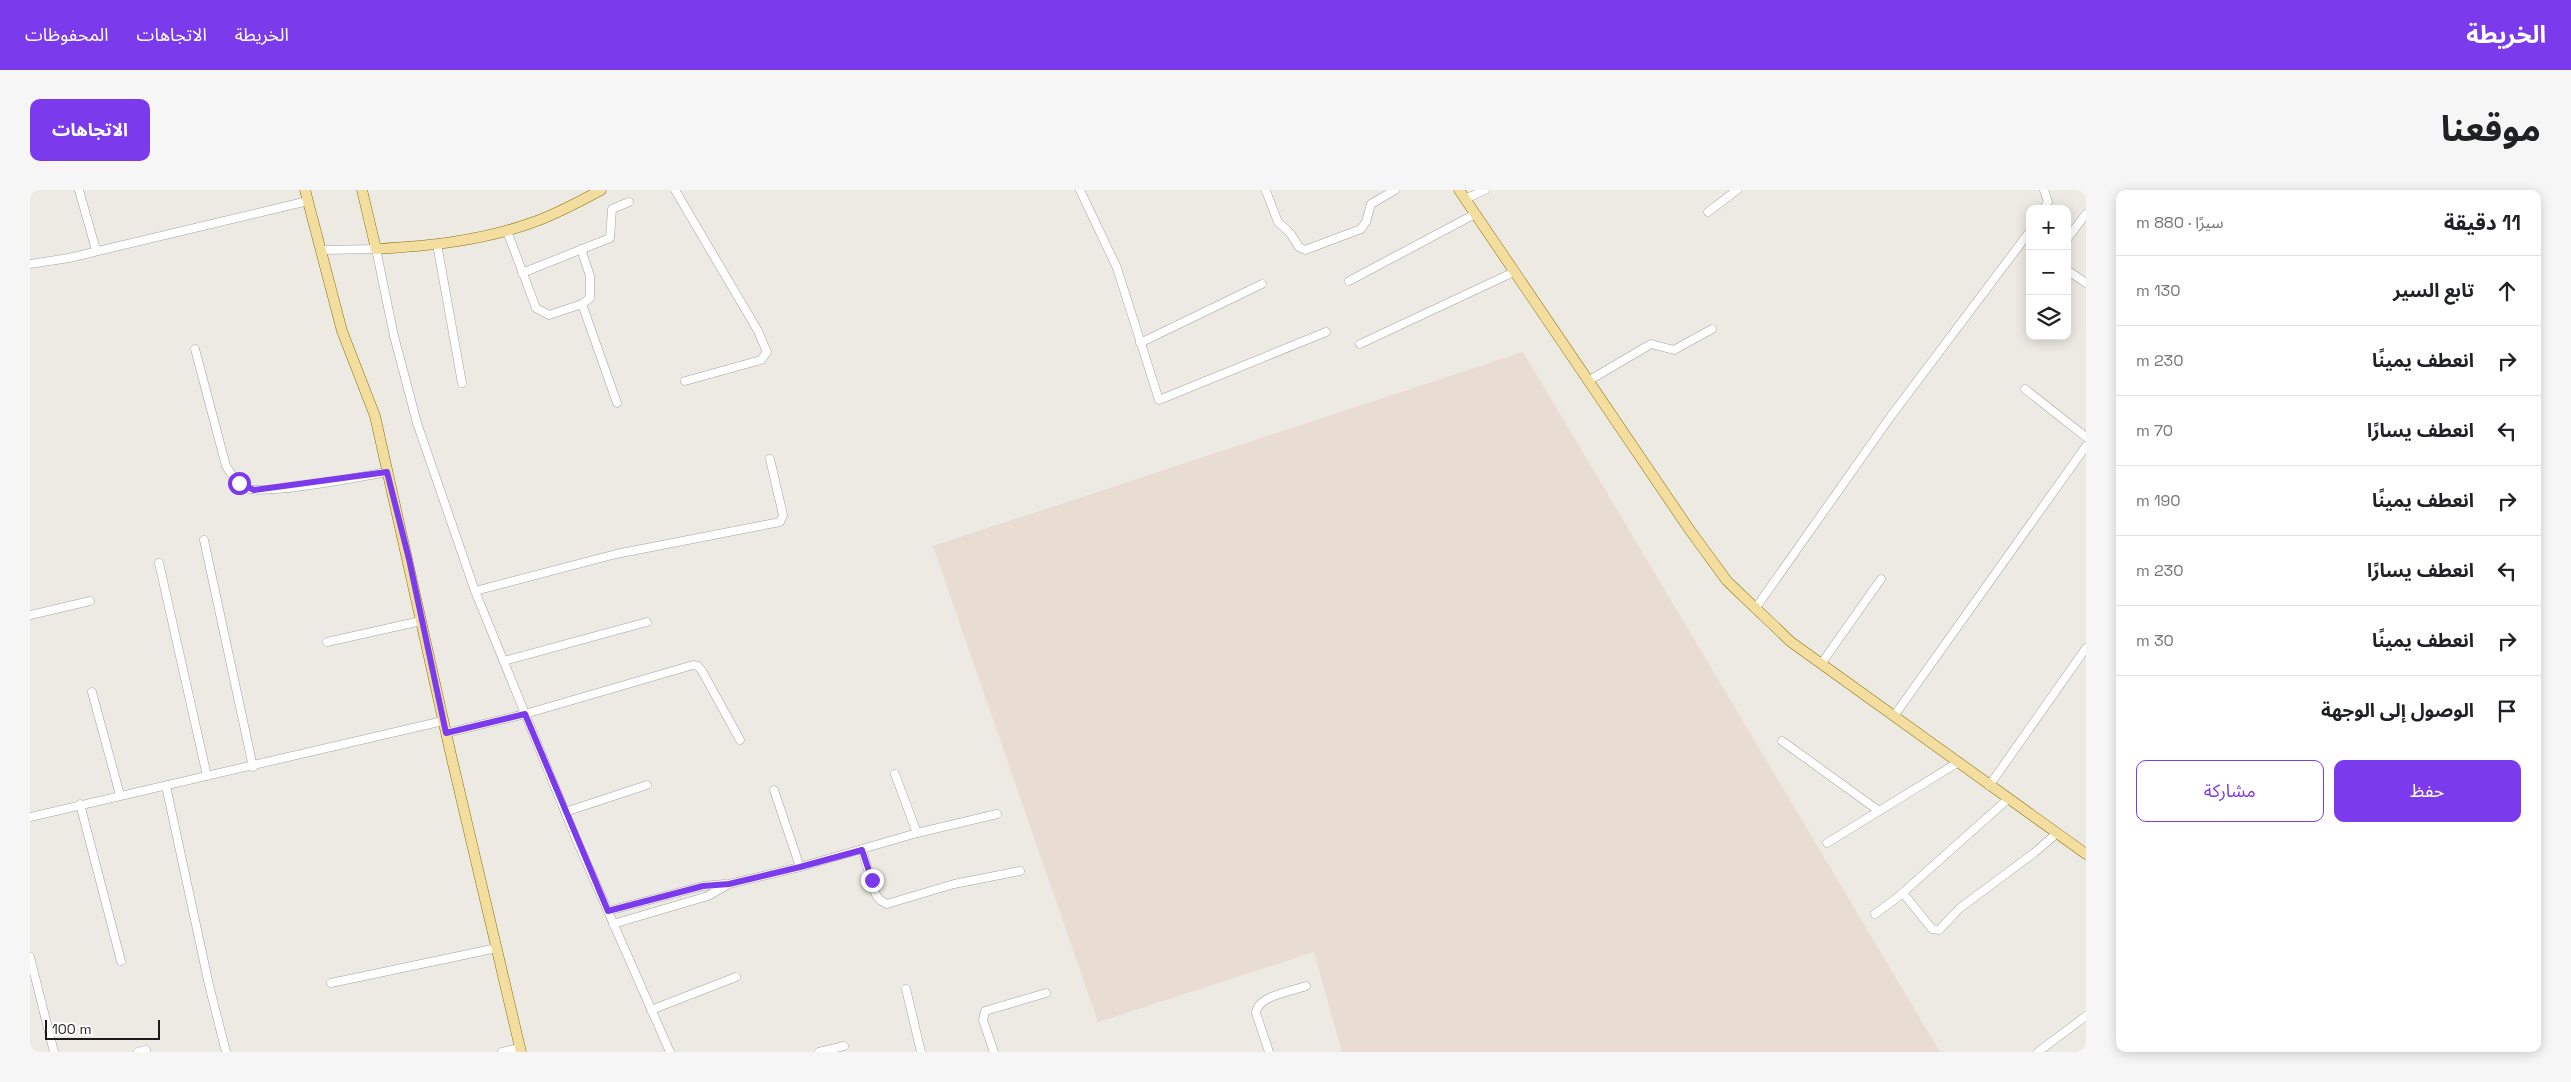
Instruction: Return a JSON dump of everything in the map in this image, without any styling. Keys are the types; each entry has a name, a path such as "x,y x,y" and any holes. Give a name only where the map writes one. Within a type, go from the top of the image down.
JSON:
{"main road":[{"path":"305,190 342,331 354,365 372,403 520,1050"},
{"path":"362,190 376,249 437,244 508,231 552,215 601,190"},
{"path":"1459,190 1705,553 1755,609 1791,642 2086,854"}],"street":[{"path":"79,190 96,250"},
{"path":"675,190 758,331 767,352 761,360 685,381"},
{"path":"1080,190 1117,268 1159,400 1326,332"},
{"path":"1266,191 1278,222 1290,233 1299,247 1308,250 1361,229 1366,222 1371,204 1395,190"},
{"path":"1465,200 1485,190"},
{"path":"1708,212 1737,190"},
{"path":"2044,190 2048,202 2046,205"},
{"path":"30,264 69,258 96,250 308,201"},
{"path":"522,273 610,238 612,209 629,202"},
{"path":"1349,281 1475,214"},
{"path":"2071,234 2086,214"},
{"path":"508,231 532,301 541,312 549,315 582,304 590,298 592,287 581,249"},
{"path":"1755,609 1891,416 1985,289 2026,240"},
{"path":"437,244 462,383"},
{"path":"322,250 376,249 394,336 417,423 475,591 565,812 670,1052"},
{"path":"1360,344 1514,272"},
{"path":"2071,273 2086,283"},
{"path":"1140,343 1262,284"},
{"path":"582,304 617,403"},
{"path":"1588,381 1651,344 1674,350 1712,329"},
{"path":"195,349 226,466 232,476 247,489 289,487 387,472"},
{"path":"2025,389 2086,437"},
{"path":"1894,716 2086,446"},
{"path":"475,591 616,554 780,522 784,515 770,459"},
{"path":"204,540 253,767"},
{"path":"159,563 207,776"},
{"path":"1821,664 1881,579"},
{"path":"30,614 90,601"},
{"path":"327,642 421,621"},
{"path":"504,661 647,622"},
{"path":"1990,786 2086,648"},
{"path":"446,733 525,714 693,665 698,666 702,671 740,740"},
{"path":"92,692 120,795"},
{"path":"30,817 120,795 253,767 444,721"},
{"path":"1782,741 1879,811"},
{"path":"1827,843 1957,763"},
{"path":"895,774 917,833"},
{"path":"565,812 647,785"},
{"path":"166,786 209,985 226,1052"},
{"path":"774,790 800,867"},
{"path":"1874,914 1903,893 2008,799"},
{"path":"80,804 121,961"},
{"path":"608,911 703,886 729,884 800,867 917,833 997,814"},
{"path":"1903,893 1932,929 1940,930 1960,908 2034,853 2057,833"},
{"path":"862,850 876,895 882,902 887,904 954,884 1020,871"},
{"path":"613,924 708,896 729,884"},
{"path":"331,983 497,948"},
{"path":"30,957 54,1052"},
{"path":"651,1010 736,977"},
{"path":"1269,1052 1256,1008 1267,1000 1306,986"},
{"path":"906,989 921,1052"},
{"path":"994,1052 983,1020 984,1011 1046,993"},
{"path":"2038,1052 2086,1016"},
{"path":"818,1052 844,1046"},
{"path":"502,1052 520,1050"}],"shaded area":[{"path":"1523,352 1940,1052 1342,1052 1314,952 1098,1022 933,546"}],"route":[{"path":"239,483 247,489 254,490 325,483 387,472 409,559 446,733 525,714 608,911 703,886 729,884 862,850 872,880"}]}
